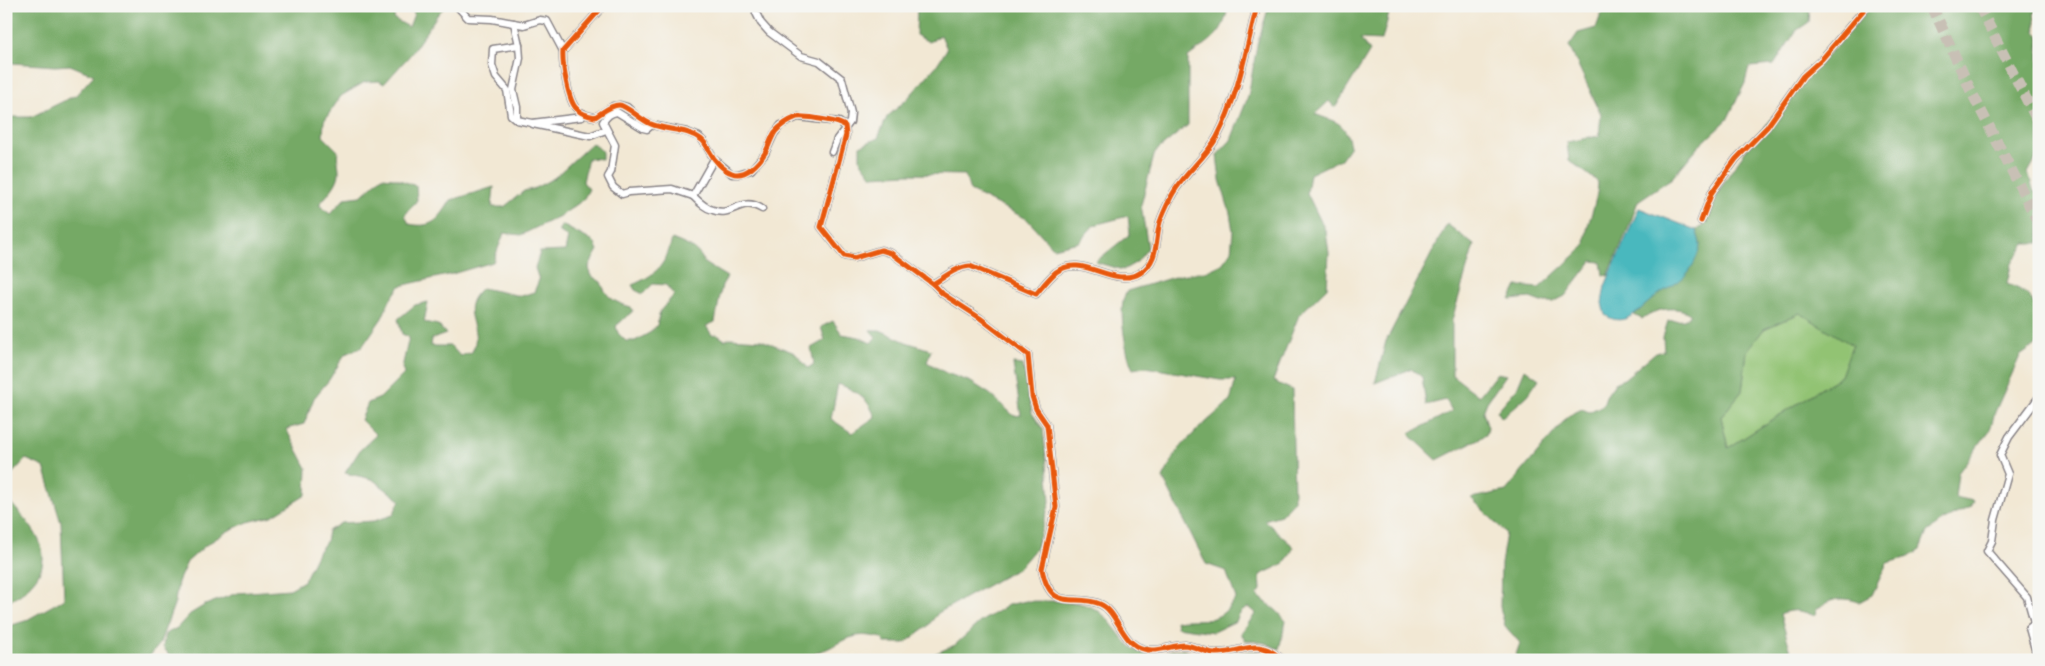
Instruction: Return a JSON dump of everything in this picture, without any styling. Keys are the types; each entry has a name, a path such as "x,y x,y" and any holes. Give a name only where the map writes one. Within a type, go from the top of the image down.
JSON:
{"street":[{"path":"457,6 468,18 524,25 540,20 547,21 563,51 562,60 572,103 577,110 595,117 613,106 627,107 640,119 652,125 687,132 699,138 704,142 714,159 732,174 751,170 765,154 774,134 790,120 798,117 808,117 839,122 845,126 846,135 821,227 844,256 854,258 881,250 891,253 933,284 943,294 980,318 1028,355 1032,396 1036,409 1047,426 1056,507 1042,569 1043,577 1051,591 1060,599 1100,604 1109,610 1124,634 1141,649 1151,651 1186,645 1214,653 1248,647 1265,648 1274,652 1283,660"},
{"path":"563,51 603,6"},
{"path":"756,6 756,13 761,23 769,32 801,56 818,60 842,79 851,113 850,122 837,138 832,152"},
{"path":"933,284 955,270 970,266 1036,294 1056,272 1066,267 1078,266 1128,277 1142,271 1151,263 1156,251 1160,223 1172,195 1217,137 1230,107 1257,6"},
{"path":"1701,221 1712,192 1736,159 1767,127 1803,76 1822,58 1867,6"},
{"path":"514,23 520,45 520,58 514,90 517,120"},
{"path":"520,45 493,49 492,65 496,77 507,90 511,114 517,120 532,123 582,117 583,113"},
{"path":"652,125 643,128 617,112 612,113 603,122 616,145 611,172 608,178 616,191 622,194 672,189 693,196 704,206 714,211 723,212 746,203 756,205 762,210"},
{"path":"532,123 534,126 590,136 606,130"},
{"path":"693,196 714,159"},
{"path":"2038,397 2009,437 2000,455 2008,474 1995,520 1992,541 1987,551 2027,598 2036,621 2030,628 2038,660"}],"green space":[{"path":"6,6 282,6 295,10 321,7 359,14 396,6 394,19 409,27 414,14 412,6 446,6 438,14 411,54 384,84 379,81 365,82 341,96 324,121 323,136 338,151 339,176 332,189 319,205 330,214 345,198 361,196 382,177 394,178 416,186 417,200 405,215 409,224 430,224 439,217 451,200 494,187 492,207 504,207 524,191 533,189 554,178 592,143 602,151 602,159 588,158 583,182 589,189 583,200 562,215 521,235 504,233 493,262 400,286 390,300 382,318 362,347 345,354 329,380 314,398 304,424 286,429 307,468 306,495 272,516 248,522 228,531 206,545 187,562 178,582 175,602 159,645 148,658 149,660 6,660 6,627 25,621 64,599 61,523 44,467 26,459 6,480 6,117 31,117 76,95 94,75 70,65 55,66 12,63 6,66"},
{"path":"917,6 1228,6 1226,16 1219,31 1188,57 1188,125 1155,152 1141,205 1148,248 1137,262 1123,270 1095,262 1130,234 1128,216 1094,225 1079,242 1053,248 1027,219 970,191 965,175 908,174 872,176 860,160 860,146 878,138 887,117 908,98 936,66 947,49 941,35 929,42 916,35"},
{"path":"1269,6 1391,6 1382,40 1360,39 1370,51 1335,108 1329,101 1315,114 1334,121 1342,127 1350,146 1341,159 1310,174 1307,193 1326,232 1329,253 1327,288 1299,315 1273,381 1292,390 1294,500 1281,515 1264,520 1294,547 1285,563 1260,575 1261,590 1257,595 1286,621 1279,649 1265,643 1245,640 1241,633 1256,613 1249,607 1241,612 1236,621 1213,632 1177,627 1176,621 1203,620 1216,617 1223,613 1236,598 1226,571 1206,564 1163,478 1177,451 1196,431 1230,401 1236,380 1220,380 1145,367 1133,369 1126,346 1122,317 1123,301 1127,291 1181,275 1205,272 1222,264 1231,252 1233,231 1230,213 1220,180 1217,155 1231,140 1248,97 1257,45"},
{"path":"1604,6 1810,7 1809,22 1796,31 1774,65 1749,67 1745,83 1727,120 1697,148 1672,178 1638,201 1608,276 1603,275 1601,262 1592,261 1565,296 1553,302 1541,302 1530,298 1510,300 1517,286 1539,288 1585,246 1598,182 1569,160 1567,142 1599,136 1601,114 1569,46 1578,33 1596,28"},
{"path":"1871,6 2039,6 2039,13 2034,12 2036,31 2039,35 2039,153 2028,173 2034,192 2039,192 2039,243 2025,243 2011,265 2007,284 2023,291 2034,304 2039,304 2039,343 2020,356 1995,412 1990,430 1958,473 1955,497 1973,501 1970,507 1942,521 1927,532 1920,550 1909,557 1887,563 1872,595 1859,602 1847,599 1832,601 1816,609 1815,616 1798,611 1780,614 1791,652 1781,657 1780,660 1514,660 1520,643 1505,626 1500,607 1501,564 1506,533 1471,498 1506,491 1568,416 1582,409 1589,412 1603,405 1606,396 1616,382 1624,379 1656,352 1664,351 1663,337 1668,321 1684,320 1691,315 1680,310 1666,309 1659,310 1642,319 1634,315 1654,297 1700,245 1696,230 1704,226 1709,211 1723,185 1748,147","holes":["1800,313 1852,345 1841,376 1728,448 1721,417 1742,391 1747,351 1764,329"]},
{"path":"1447,224 1474,245 1452,320 1452,375 1479,396 1497,373 1506,375 1487,402 1483,412 1488,427 1486,435 1437,460 1409,434 1452,411 1446,400 1426,405 1422,377 1411,369 1375,383 1386,341"},
{"path":"562,225 594,242 598,250 589,266 590,275 601,282 603,288 612,299 631,307 633,311 616,326 618,333 626,341 635,341 651,332 657,325 660,311 674,295 666,285 653,284 643,294 635,290 632,285 648,277 659,268 667,256 672,239 696,251 704,263 727,277 722,285 715,322 706,326 712,335 716,334 725,340 729,338 761,340 795,353 808,368 814,364 811,348 825,340 821,327 833,321 842,334 859,337 871,343 876,337 870,330 880,330 906,342 931,350 927,362 946,373 971,382 990,394 1014,416 1021,415 1013,364 1023,365 1032,413 1043,429 1050,502 1036,548 1019,568 938,613 927,627 905,643 885,643 882,638 856,636 816,652 810,660 173,660 163,647 165,634 177,628 190,614 205,605 237,593 290,589 304,581 318,552 326,542 328,531 341,523 374,521 393,515 400,500 372,479 345,473 360,450 376,435 361,420 368,403 380,398 404,374 402,368 409,337 402,334 398,319 415,305 428,302 424,322 438,325 446,334 432,339 431,346 451,346 460,356 472,352 475,334 470,312 474,297 482,288 521,296 534,292 539,280 535,268 540,252 565,251 568,237 558,231","holes":["838,384 861,396 869,405 875,417 852,433 831,419"]},
{"path":"1800,313 1853,345 1841,376 1728,448 1721,417 1742,391 1747,351 1764,329"},
{"path":"1525,369 1539,379 1528,395 1502,418 1497,411 1517,388"},
{"path":"6,498 38,538 42,549 43,561 39,572 23,593 6,601"},
{"path":"1026,601 1079,603 1095,609 1108,620 1130,646 1145,654 1158,655 1179,650 1212,658 1252,652 1267,655 1274,660 908,660 932,655 955,645 980,622 1008,605"}],"water":[{"path":"1639,208 1696,230 1700,241 1700,248 1689,271 1679,281 1631,316 1619,320 1612,319 1605,315 1602,303 1605,286"}],"tunnel":[{"path":"1932,6 1970,89 2039,224"},
{"path":"1979,6 2039,124"}],"cycle path":[{"path":"603,6 563,51 568,90 574,105 579,111 585,115 595,117 612,106 619,105 651,124 690,133 705,143 712,155 725,170 737,174 751,169 765,153 775,132 794,118 808,117 842,124 845,126 846,135 821,227 844,256 854,258 881,250 891,253 933,284 943,294 980,318 1028,355 1032,396 1036,409 1047,425 1056,507 1042,569 1051,592 1057,597 1065,599 1090,601 1100,604 1111,613 1130,641 1144,649 1154,650 1185,645 1208,652 1225,653 1257,647 1265,648 1283,660"},
{"path":"933,284 955,270 970,266 1036,294 1056,272 1066,267 1087,268 1120,277 1130,277 1146,268 1153,256 1160,222 1171,197 1181,181 1212,145 1231,106 1257,6"},
{"path":"1701,221 1712,192 1736,159 1767,127 1803,76 1822,59 1867,6"}]}
